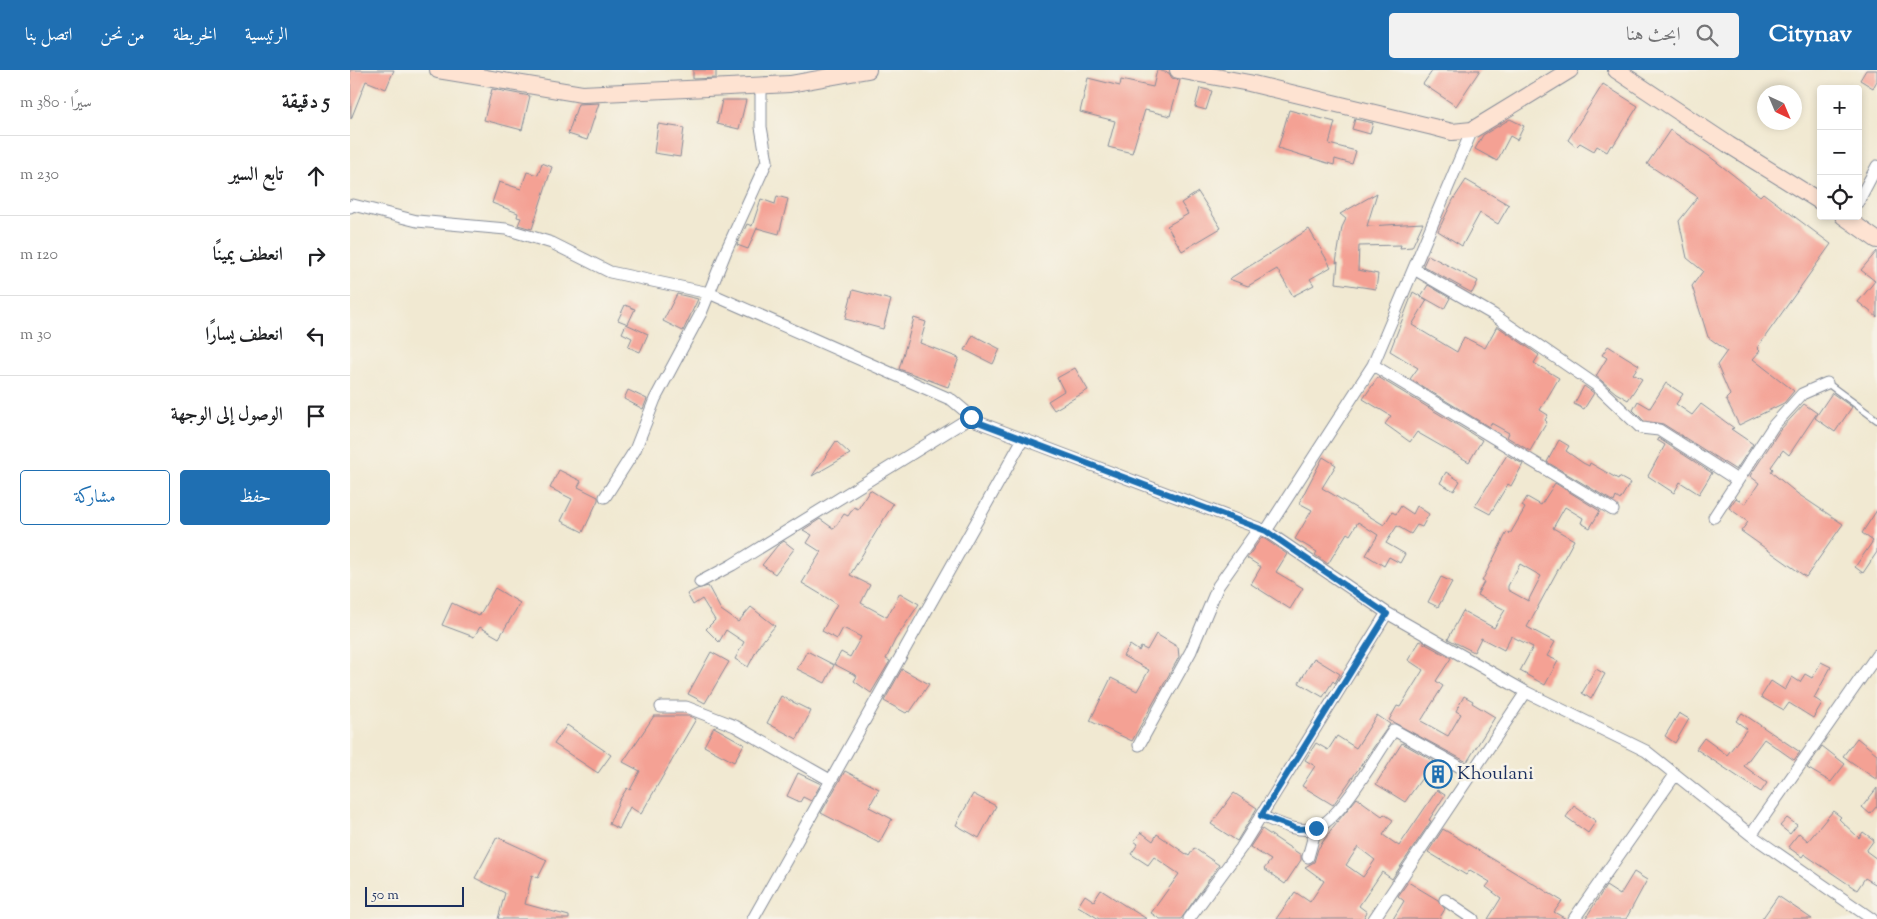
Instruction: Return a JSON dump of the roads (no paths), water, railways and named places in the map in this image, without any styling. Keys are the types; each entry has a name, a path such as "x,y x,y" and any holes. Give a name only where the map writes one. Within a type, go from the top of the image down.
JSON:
{"street":[{"path":"438,70 582,94 790,84 864,70"},
{"path":"1178,70 1249,83 1452,132 1472,130 1570,70"},
{"path":"1616,70 1729,145 1817,200"},
{"path":"605,497 635,450 656,399 701,313 708,293 767,161 761,127 761,86"},
{"path":"1139,745 1191,651 1218,586 1262,529 1373,364 1472,130"},
{"path":"1862,194 1877,166"},
{"path":"350,207 353,206 417,221 506,229 552,243 610,272 708,293 952,400 978,422 1262,529 1387,614 1526,692 1646,751 1750,834 1872,919"},
{"path":"1852,220 1877,240"},
{"path":"1414,269 1494,315 1596,385 1642,428 1659,430 1737,480"},
{"path":"1373,364 1613,510"},
{"path":"1714,517 1774,425 1802,394 1827,383"},
{"path":"700,582 732,565 971,417"},
{"path":"753,919 1023,439"},
{"path":"1189,919 1241,848 1387,614"},
{"path":"1750,834 1877,654"},
{"path":"1374,919 1526,692"},
{"path":"661,707 686,707 735,726 830,780"},
{"path":"1261,816 1298,829 1316,828 1339,811 1394,730 1471,773"},
{"path":"1574,919 1675,775"},
{"path":"1308,858 1316,828"},
{"path":"1445,900 1473,919"}],"lane":[{"path":"1827,383 1877,420"}],"place":[{"name":"Khoulani","path":"1438,774"}]}
